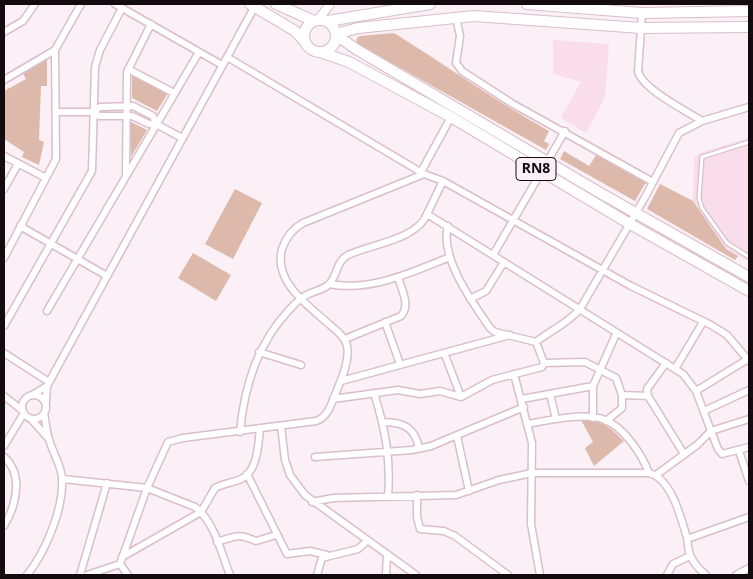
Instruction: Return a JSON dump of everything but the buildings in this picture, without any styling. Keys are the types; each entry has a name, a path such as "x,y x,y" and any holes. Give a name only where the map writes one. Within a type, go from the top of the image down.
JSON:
{"main road":[{"path":"276,4 292,12 322,21"},
{"path":"305,42 306,27 322,21 424,4"},
{"path":"527,4 591,6 642,13 749,11"},
{"name":"RN8","path":"252,5 284,24 311,49 349,62 451,117 630,224 747,289"},
{"path":"403,8 405,23"},
{"path":"284,24 292,12"},
{"path":"356,15 358,28"},
{"path":"320,52 334,45 336,34 358,28 456,17 474,16 641,28 749,27"},
{"name":"RN8","path":"322,21 356,49 636,214 748,274"},
{"path":"349,62 356,49"},
{"path":"560,183 565,171"}],"street":[{"path":"4,32 23,21 35,4"},
{"path":"4,80 55,50 81,4"},
{"path":"115,4 222,65"},
{"path":"322,21 331,4"},
{"path":"27,575 38,562 47,542 60,500 62,479 48,438 44,413 48,384 227,57 252,5"},
{"path":"4,326 92,171 94,72 97,59 122,8"},
{"path":"642,13 638,72 640,77 653,90 702,121"},
{"path":"456,17 460,36 456,58 458,67 513,104 565,131 653,182"},
{"path":"126,175 128,69 151,24"},
{"path":"4,258 56,158 55,50"},
{"path":"47,311 199,52"},
{"path":"227,57 423,173 444,181 604,271 727,335 749,360 696,391"},
{"path":"128,69 174,93"},
{"path":"57,112 93,112 100,108 133,106 153,116 156,124"},
{"path":"536,342 546,333 570,320 580,309 636,214 678,133 702,121 749,108"},
{"path":"93,112 100,116 132,116 149,124 156,124 182,138"},
{"path":"120,564 146,488 168,442 183,438 240,432 320,419 333,399 341,381 348,348 345,340 301,298 283,276 280,266 284,243 293,230 423,173 451,117"},
{"path":"493,255 565,131"},
{"path":"4,156 46,178"},
{"path":"4,189 18,164"},
{"path":"329,284 340,262 346,256 391,241 415,229 424,222 444,181"},
{"path":"427,214 580,309 616,334 666,363 690,380 718,449 722,454 749,447"},
{"path":"20,226 106,276"},
{"path":"448,226 446,233 450,257 470,299 490,328 495,332 536,342"},
{"path":"240,432 242,409 260,352 270,333 301,298 329,284 352,287 398,277 450,257"},
{"path":"470,299 486,291 504,262"},
{"path":"345,340 402,316 406,303 398,277"},
{"path":"385,322 400,364"},
{"path":"675,369 703,322"},
{"path":"593,418 593,386 616,334"},
{"path":"341,381 400,364 445,355 510,336"},
{"path":"536,342 544,364"},
{"path":"260,352 301,365"},
{"path":"4,353 48,384"},
{"path":"445,355 461,397"},
{"path":"333,399 398,390 420,394 440,391 461,397 492,380 542,367 544,364 585,362 616,378 622,394 622,408 606,421"},
{"path":"666,363 647,389 648,396 684,454"},
{"path":"514,374 532,443 531,524 540,575"},
{"path":"48,384 25,399 4,396 31,419 48,438"},
{"path":"522,399 593,386"},
{"path":"704,411 749,390"},
{"path":"374,393 383,422 389,452 388,496"},
{"path":"550,394 556,419"},
{"path":"622,394 648,396"},
{"path":"31,395 39,396 46,405"},
{"path":"4,446 23,412 25,399"},
{"path":"315,457 419,448 457,436 503,414 524,407"},
{"path":"31,419 39,418 44,413"},
{"path":"528,424 556,419 593,418 606,421 616,428 642,456 653,474"},
{"path":"653,474 684,454 711,431 749,420"},
{"path":"383,422 398,424 411,430 416,436 419,448"},
{"path":"281,426 285,460 290,475 312,502 416,575"},
{"path":"122,557 201,512 215,488 242,479 247,474 256,454 260,429"},
{"path":"457,436 470,491"},
{"path":"739,451 749,481"},
{"path":"4,456 12,464 16,486 12,510 4,526"},
{"path":"312,502 334,498 456,495 499,480 532,473 653,474 661,478 674,500 687,539 690,556 706,575"},
{"path":"247,474 276,535 288,554 310,551 327,556"},
{"path":"62,479 146,488 180,499 201,512 217,542 230,575"},
{"path":"80,575 107,483"},
{"path":"416,495 417,518 420,529 444,531 456,536 508,575"},
{"path":"687,539 749,517"},
{"path":"217,542 238,535 247,536 256,541 276,535"},
{"path":"317,575 320,562 327,556 358,548 368,540"},
{"path":"386,575 388,554"},
{"path":"667,575 674,564 690,556"},
{"path":"87,575 120,564"},
{"path":"120,564 128,575"},
{"path":"736,575 749,568"}],"lane":[{"path":"749,142 702,158 698,198 702,208 727,243 749,257"},
{"path":"747,289 748,274"}],"shaded area":[{"path":"394,33 509,108 549,131 544,141 549,144 546,150 356,43 357,38 360,36"},
{"path":"553,40 609,44 605,97 586,133 561,118 581,82 553,74"},
{"path":"47,59 47,86 41,86 39,140 44,142 39,165 22,157 24,152 4,139 4,91 26,79 23,74"},
{"path":"132,73 168,93 157,111 132,98"},
{"path":"131,122 147,130 131,157"},
{"path":"749,138 749,262 726,249 693,201 694,158 699,153"},
{"path":"564,151 589,166 597,154 646,182 635,201 560,159"},
{"path":"660,184 693,201 726,249 738,256 735,260 647,209"},
{"path":"235,189 262,203 233,259 205,244"},
{"path":"193,253 231,275 216,301 178,278"},
{"path":"581,420 605,425 624,441 594,466 585,448 593,442"}]}
